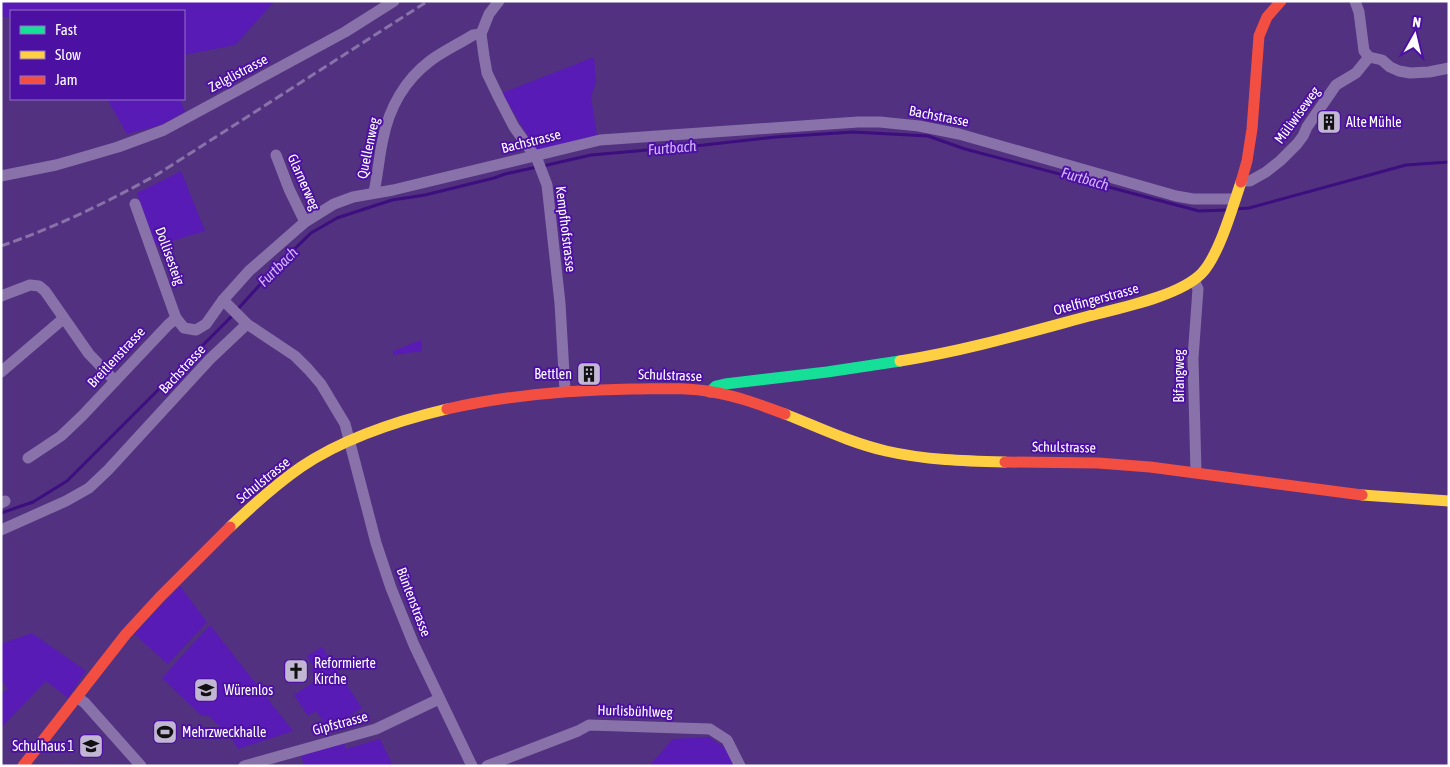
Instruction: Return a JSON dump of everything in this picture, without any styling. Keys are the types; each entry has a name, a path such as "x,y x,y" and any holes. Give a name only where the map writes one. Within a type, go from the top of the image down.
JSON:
{"street":[{"name":"Zelglistrasse","path":"1,176 56,165 118,147 164,130 345,32 394,1"},
{"path":"481,34 489,14 500,1"},
{"name":"Otelfingerstrasse","path":"710,392 716,386 725,384 873,366 973,347 1147,301 1167,294 1194,280 1204,271 1211,260 1242,181 1252,129 1259,36 1261,28 1271,10 1281,1"},
{"path":"1355,1 1359,12 1364,51 1369,57 1382,60 1399,72 1429,72 1449,68"},
{"name":"Kempfhofstrasse","path":"481,34 487,73 514,127 535,157 547,186 560,303 564,391"},
{"name":"Quellenweg","path":"374,192 383,139 388,120 398,96 414,76 430,61 473,35 481,34"},
{"name":"Müliwiseweg","path":"1242,181 1250,181 1266,172 1286,156 1303,136 1307,127 1336,85 1356,73 1369,57"},
{"name":"Bachstrasse","path":"226,302 249,271 306,222 334,204 353,197 393,190 600,140 880,122 919,126 959,134 1176,196 1193,199 1234,201"},
{"name":"Glarnerweg","path":"276,155 289,189 306,222"},
{"name":"Dollisesteig","path":"135,204 176,318"},
{"name":"Bifangweg","path":"1194,280 1198,289 1193,358 1196,472"},
{"path":"1,296 30,285 36,285 44,291 89,354 115,381"},
{"path":"176,318 184,328 196,330 206,324 226,302 244,320"},
{"name":"Breitlenstrasse","path":"28,458 61,436 176,318"},
{"path":"1,372 63,319"},
{"name":"Bachstrasse","path":"1,530 66,501 89,488 108,470 244,320"},
{"name":"Büntenstrasse","path":"244,320 295,356 308,369 321,384 345,424 376,543 388,580 414,645 472,766"},
{"name":"Schulstrasse","path":"23,766 125,635 184,572 255,503 294,472 325,453 378,429 448,408 490,400 564,391 664,388 710,392 754,403 838,435 877,448 910,456 968,461 1104,463 1196,472 1341,492 1449,501"},
{"path":"77,697 85,703 141,766"},
{"name":"Gipfstrasse","path":"244,766 376,729 439,698"},
{"name":"Hurlisbühlweg","path":"487,766 589,725 710,729 727,740 740,766"}],"shaded area":[{"path":"1,1 275,1 235,45 185,55 185,10 10,10 10,18 1,16"},
{"path":"594,57 596,82 591,97 597,135 537,151 502,93"},
{"path":"108,100 180,100 185,112 161,125 127,134"},
{"path":"181,171 205,231 156,246 137,193"},
{"path":"421,340 422,351 393,355 393,351"},
{"path":"180,586 207,622 168,664 134,634"},
{"path":"210,625 293,731 238,749 231,737 209,716 201,715 162,678"},
{"path":"32,633 86,671 68,698 46,681 1,728 1,694 8,689 1,680 1,644"},
{"path":"322,647 362,708 328,729 316,711 308,716 294,695 318,679 311,669 314,667 307,656"},
{"path":"709,737 726,749 734,766 649,766 673,739"},
{"path":"380,739 393,766 303,766 300,752 343,741 346,749"}],"waterway":[{"name":"Furtbach","path":"543,166 591,155 776,137 853,132 928,136 965,149 1199,211 1227,210"},
{"name":"Furtbach","path":"1235,209 1249,208 1406,165 1449,162"},
{"name":"Furtbach","path":"237,310 277,266 311,233 337,218 392,200 425,195 537,167"},
{"name":"Furtbach","path":"1,513 33,502 67,481 233,315"}],"railway":[{"path":"1,246 42,231 158,174 428,1"}],"traffic: fast":[{"path":"710,392 716,386 725,384 900,361"}],"traffic: slow":[{"path":"900,361 971,347 1133,305 1165,295 1179,288 1202,273 1214,255 1225,230 1241,182"},
{"path":"230,527 282,481 301,467 335,447 390,425 447,409"},
{"path":"785,414 847,439 886,451 930,458 1005,462"},
{"path":"1362,495 1449,501"}],"traffic: jam":[{"path":"1241,182 1247,161 1252,129 1259,36 1267,17 1281,1"},
{"path":"447,409 493,400 562,392 692,389 749,401 785,414"},
{"path":"1005,462 1098,463 1150,467 1362,495"},
{"path":"23,766 126,634 230,527"}],"place":[{"name":"Alte Mühle","path":"1329,122"},
{"name":"Bettlen","path":"589,374"},
{"name":"Reformierte Kirche","path":"296,671"},
{"name":"Würenlos","path":"206,690"},
{"name":"Mehrzweckhalle","path":"165,732"},
{"name":"Schulhaus 1","path":"91,746"}]}
